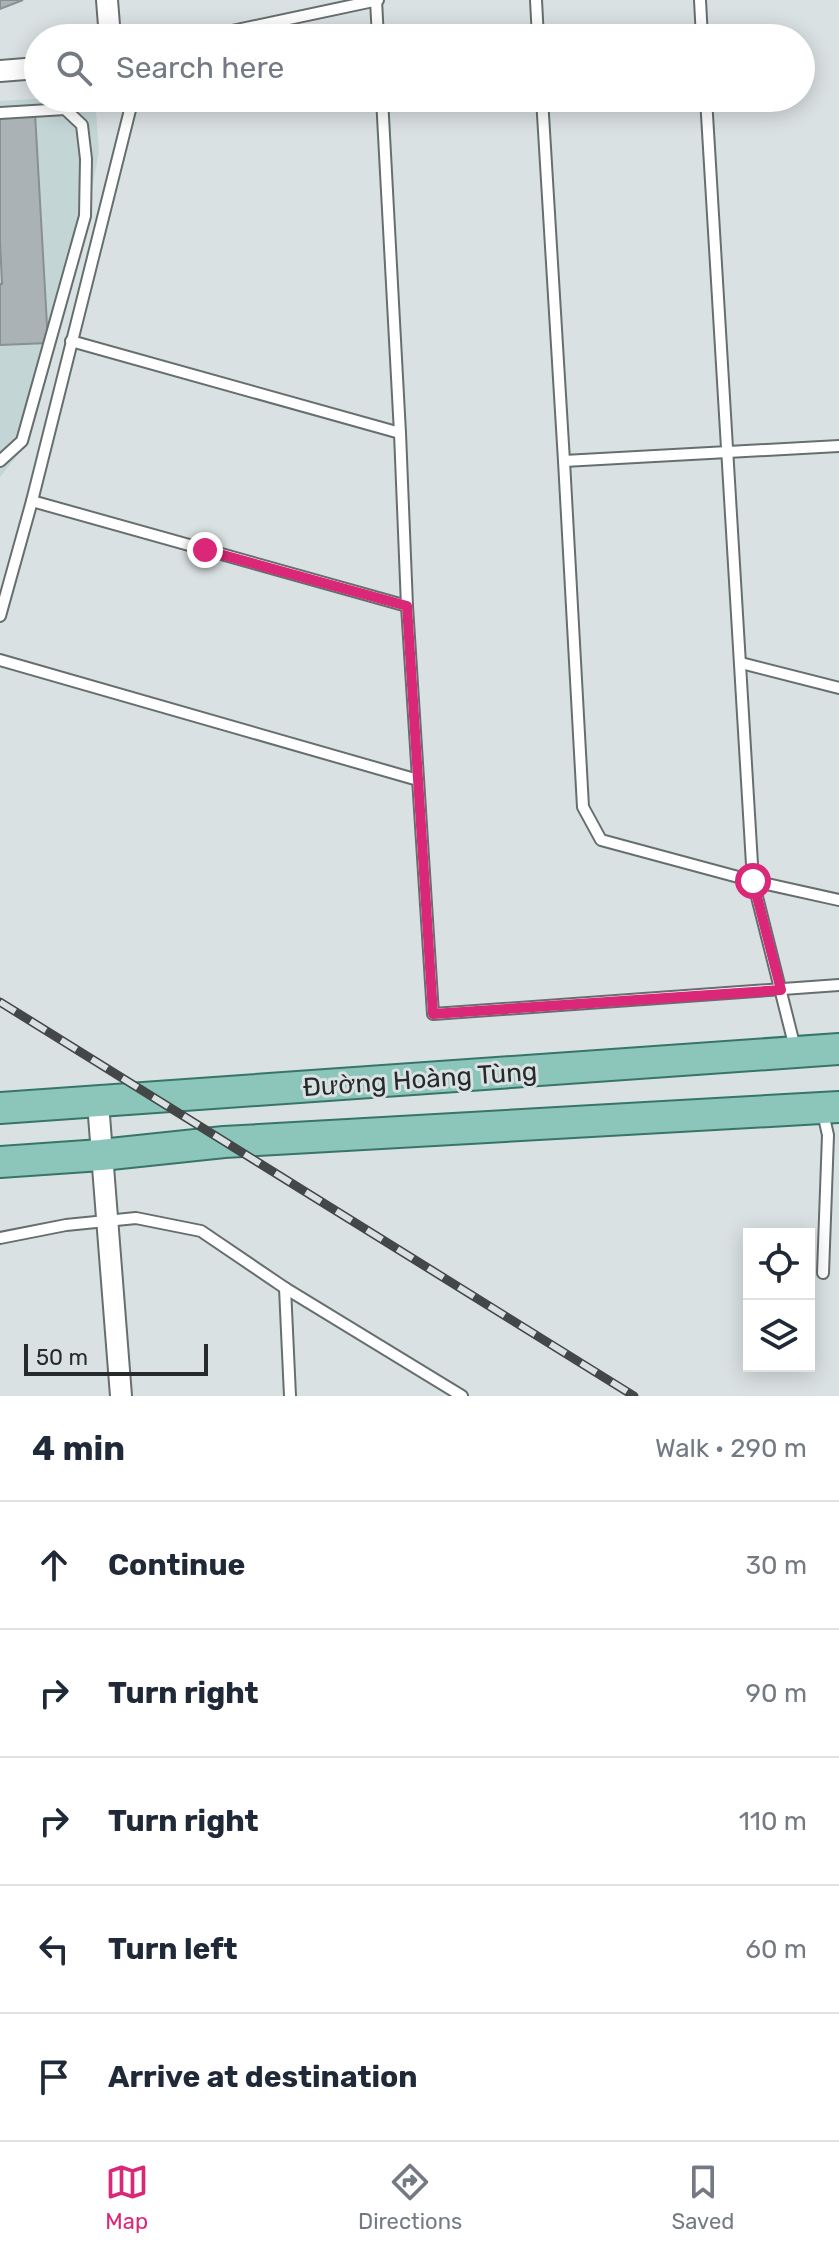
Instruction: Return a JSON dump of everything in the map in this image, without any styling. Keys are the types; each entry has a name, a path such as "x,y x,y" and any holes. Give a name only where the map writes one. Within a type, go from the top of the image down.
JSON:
{"main road":[{"name":"Đường Hoàng Tùng","path":"0,1108 839,1049"},
{"name":"Đường Hoàng Tùng","path":"0,1162 224,1142 830,1107"}],"street":[{"path":"107,0 109,24"},
{"path":"0,71 24,69"},
{"path":"98,1103 121,1396"}],"lane":[{"path":"265,24 377,0 378,24"},
{"path":"536,0 537,24"},
{"path":"700,0 701,24"},
{"path":"0,113 24,112"},
{"path":"0,461 22,441 85,216 86,159 82,125 68,112"},
{"path":"0,616 129,112"},
{"path":"383,112 407,606 433,1014 839,985"},
{"path":"543,112 583,807 601,840 753,881 839,900"},
{"path":"707,112 753,881 796,1052"},
{"path":"71,341 400,433"},
{"path":"564,461 839,446"},
{"path":"32,501 407,606"},
{"path":"0,660 418,780"},
{"path":"741,663 839,688"},
{"path":"823,1273 830,1107"},
{"path":"0,1238 33,1230 136,1218 201,1231 285,1288 462,1396"},
{"path":"285,1288 290,1396"}],"shaded area":[{"path":"24,100 24,112 96,112 99,152 87,214 29,441 0,477 0,101"}],"building":[{"path":"0,0 23,0 0,9"},
{"path":"35,113 48,343 0,345 0,115"}],"railway":[{"path":"0,1002 634,1396"}],"route":[{"path":"205,550 407,606 433,1014 781,990 753,881"}]}
